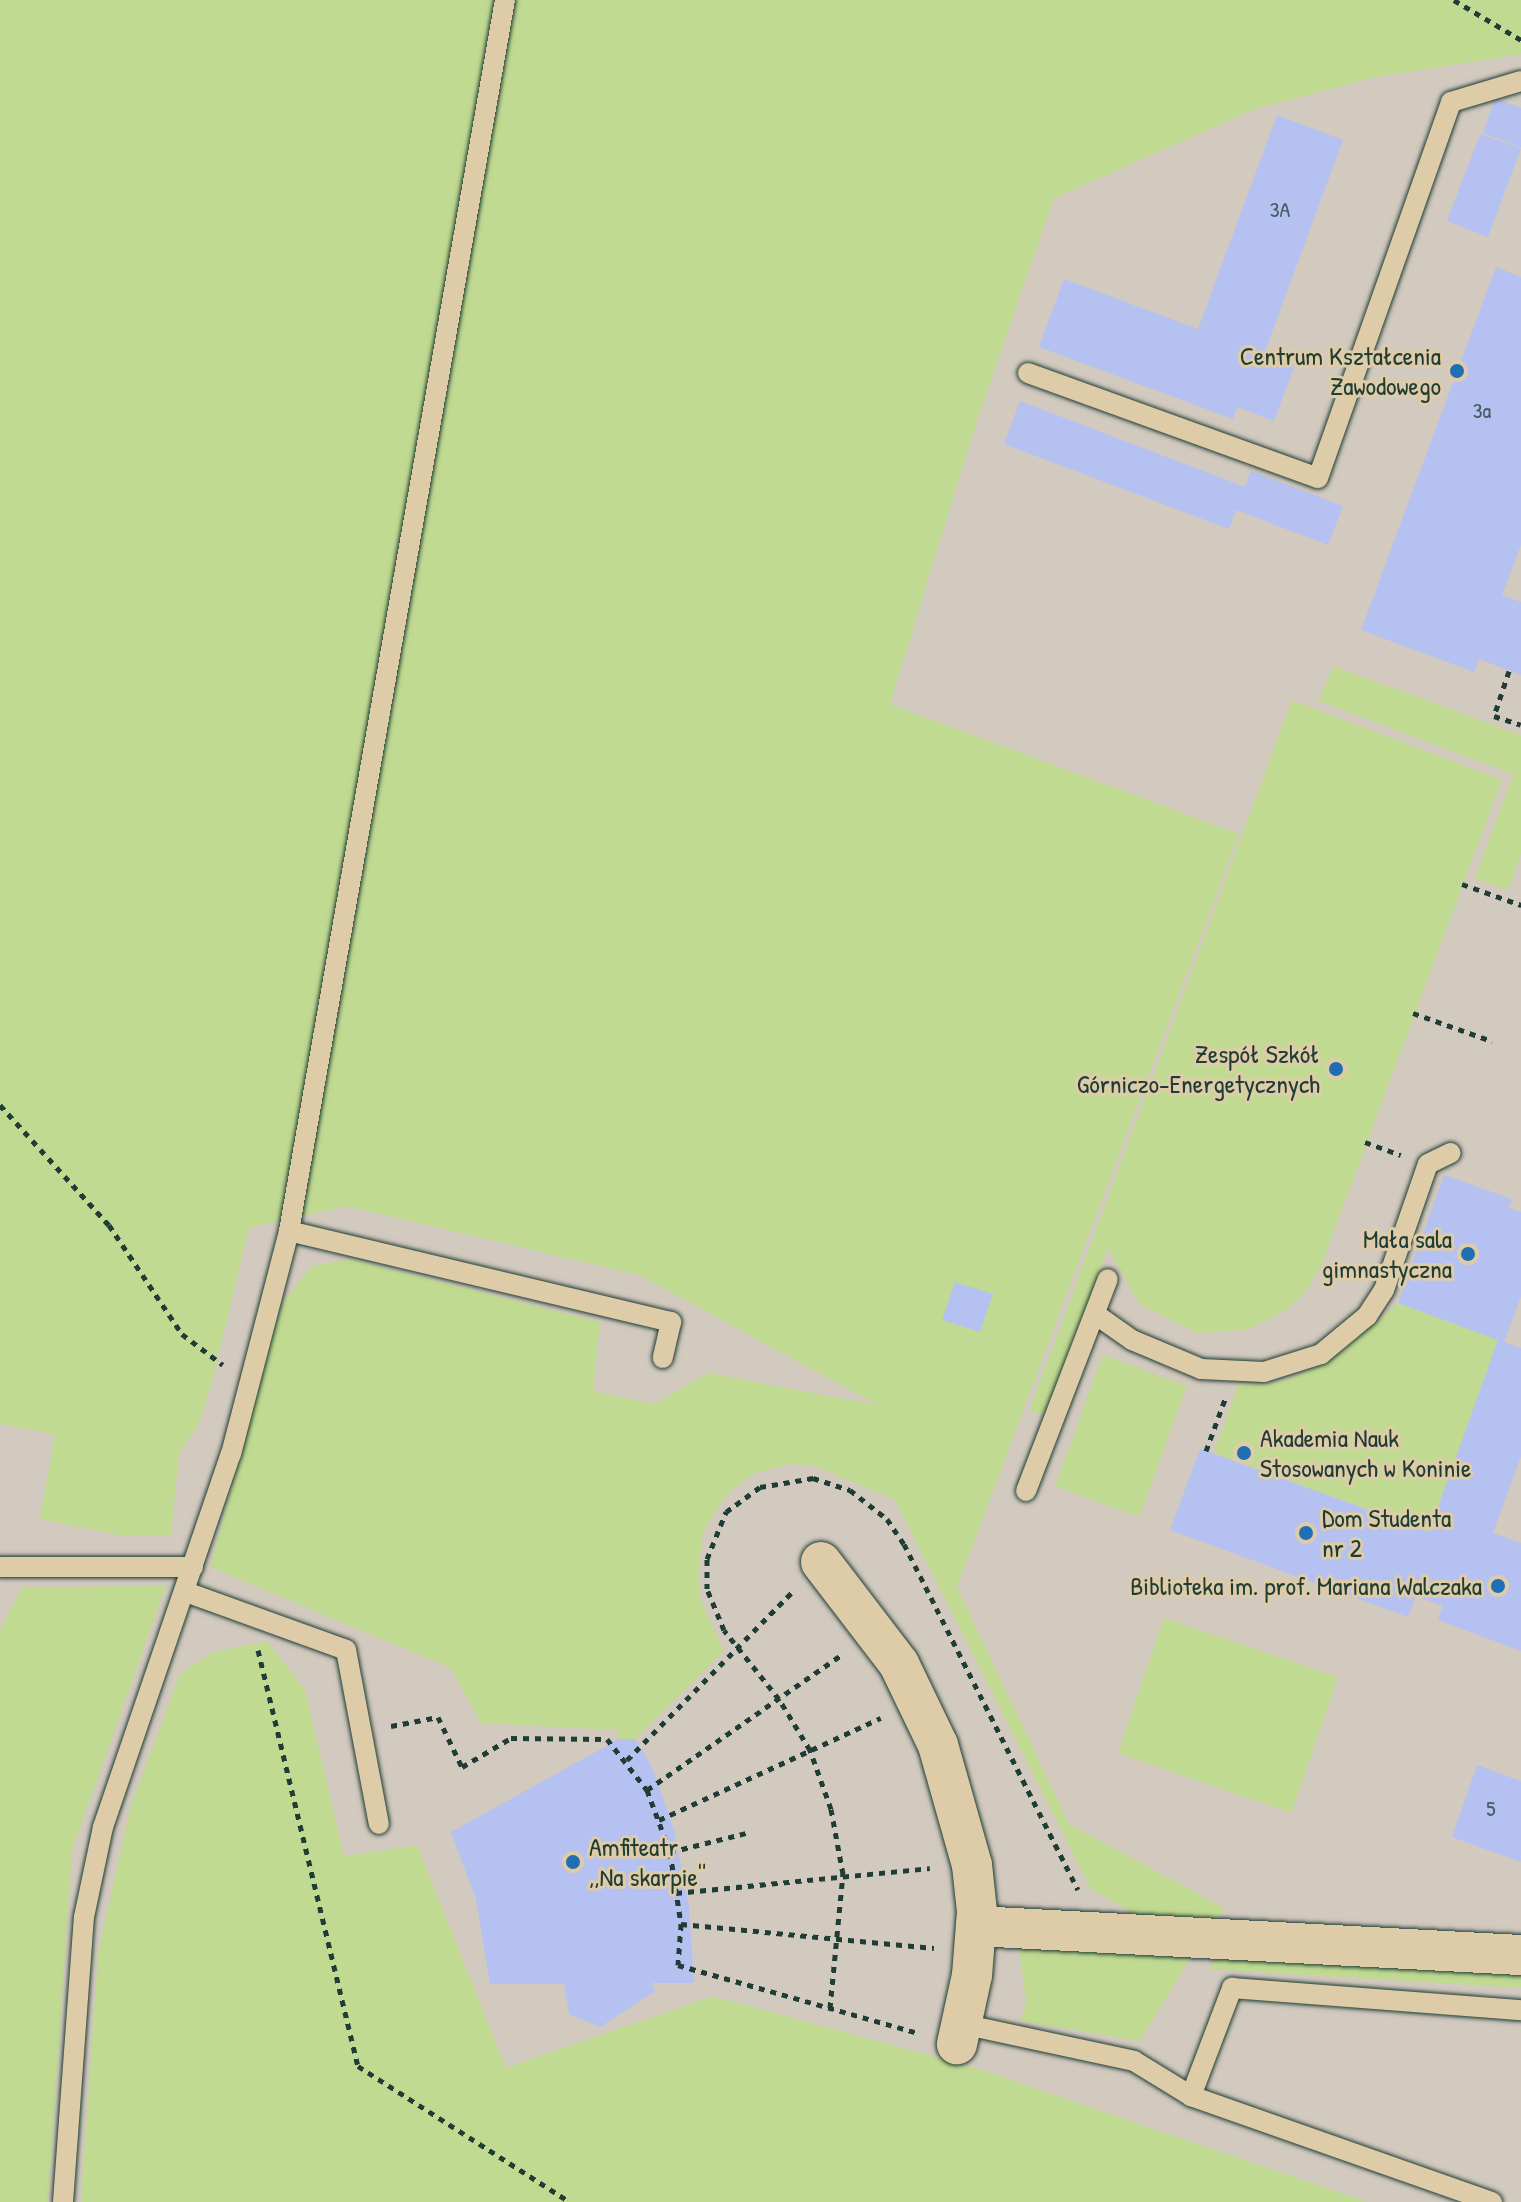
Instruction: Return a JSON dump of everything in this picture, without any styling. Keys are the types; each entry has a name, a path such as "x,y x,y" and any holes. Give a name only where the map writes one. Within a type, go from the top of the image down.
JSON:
{"street":[{"path":"821,1562 876,1630 918,1701 938,1745 972,1865 975,1940 960,2034"},
{"path":"975,1940 1521,1955"}],"lane":[{"path":"63,2202 84,1917 103,1827 186,1592 249,1385 289,1231 505,0"},
{"path":"1028,373 1318,478 1451,102 1521,81"},
{"path":"1095,1314 1171,1358 1235,1372 1264,1372 1321,1354 1367,1316 1384,1290 1428,1164 1451,1153"},
{"path":"289,1231 671,1322 663,1358"},
{"path":"1026,1491 1108,1279"},
{"path":"0,1567 193,1567"},
{"path":"186,1592 346,1650 379,1824"},
{"path":"1191,2096 1232,1988 1521,2010"},
{"path":"960,2034 1134,2061 1191,2096 1492,2202"}],"path":[{"path":"1454,0 1521,40"},
{"path":"1509,671 1494,716 1521,725"},
{"path":"1462,884 1521,905"},
{"path":"1413,1013 1492,1041"},
{"path":"0,1105 109,1225 182,1334 249,1385"},
{"path":"1206,1451 1235,1372"},
{"path":"627,1760 821,1562"},
{"path":"249,1614 358,2066 570,2202"},
{"path":"647,1790 876,1630"},
{"path":"659,1820 918,1701"},
{"path":"361,1730 438,1717 462,1767 511,1738 607,1739 627,1760 647,1790 670,1852 681,1924 678,1965 960,2034"},
{"path":"670,1852 746,1833"},
{"path":"676,1893 972,1865"},
{"path":"681,1924 975,1940"}],"green space":[{"path":"0,0 1521,0 1521,54 1376,77 1255,109 1054,198 978,417 890,704 1239,834 957,1587 1069,1824 1224,1908 1215,1922 1139,1916 1091,1889 895,1500 815,1466 792,1464 755,1473 728,1493 713,1515 703,1533 698,1572 701,1601 724,1651 635,1739 619,1739 617,1730 481,1723 451,1668 210,1567 282,1302 312,1266 350,1259 600,1322 593,1391 654,1404 708,1373 878,1405 639,1275 346,1206 249,1228 210,1390 198,1426 179,1452 171,1535 123,1536 40,1519 55,1434 0,1424"},
{"path":"1333,666 1521,735 1521,853 1508,890 1475,879 1513,774 1319,701"},
{"path":"1292,700 1502,780 1322,1263 1308,1289 1287,1310 1246,1330 1198,1333 1140,1305 1108,1248 1045,1415 1029,1411"},
{"path":"1398,1303 1498,1340 1429,1532 1214,1453 1238,1385 1278,1382 1310,1370 1338,1354"},
{"path":"1103,1355 1187,1386 1139,1517 1055,1486"},
{"path":"166,1586 72,1850 48,2202 0,2202 0,1631 22,1587"},
{"path":"1164,1618 1338,1677 1291,1813 1118,1753"},
{"path":"267,1641 305,1690 344,1856 417,1845 506,2068 713,1996 979,2069 1367,2202 81,2202 98,1953 131,1805 180,1674 213,1652"},
{"path":"1019,1948 1193,1953 1140,2041 1021,2021 1026,2001"},
{"path":"1217,1956 1521,1974 1521,1988 1209,1969"}],"building":[{"path":"1495,98 1521,108 1521,148 1483,133"},
{"path":"1277,115 1343,140 1264,354 1295,365 1274,421 1237,407 1233,419 1039,347 1064,279 1198,329"},
{"path":"1480,134 1521,149 1488,237 1447,221"},
{"path":"1496,267 1521,277 1521,545 1502,595 1521,602 1521,675 1479,659 1474,672 1361,630"},
{"path":"1020,401 1245,487 1251,471 1343,506 1328,545 1236,510 1229,529 1004,444"},
{"name":"Akademia Nauk Stosowanych w Koninie","path":"1444,1175 1512,1199 1509,1208 1521,1212 1521,1296 1504,1342 1521,1348 1521,1456 1493,1533 1521,1543 1521,1651 1438,1620 1443,1606 1416,1596 1408,1617 1170,1530 1200,1449 1429,1532 1498,1340 1398,1303"},
{"path":"955,1282 993,1294 980,1332 942,1320"},
{"name":"Amfiteatr ,,Na skarpie''","path":"619,1739 635,1739 652,1767 674,1830 689,1907 694,1983 652,1983 655,1991 600,2027 569,2014 564,1984 490,1984 476,1899 451,1832"},
{"path":"1477,1765 1521,1781 1521,1862 1452,1837"}],"place":[{"name":"Centrum Kształcenia Zawodowego","path":"1457,371"},
{"name":"Zespół Szkół Górniczo-Energetycznych","path":"1336,1069"},
{"name":"Mała sala gimnastyczna","path":"1468,1254"},
{"name":"Akademia Nauk Stosowanych w Koninie","path":"1244,1453"},
{"name":"Dom Studenta nr 2","path":"1306,1533"},
{"name":"Biblioteka im. prof. Mariana Walczaka","path":"1498,1586"},
{"name":"Amfiteatr ,,Na skarpie''","path":"573,1862"}]}
